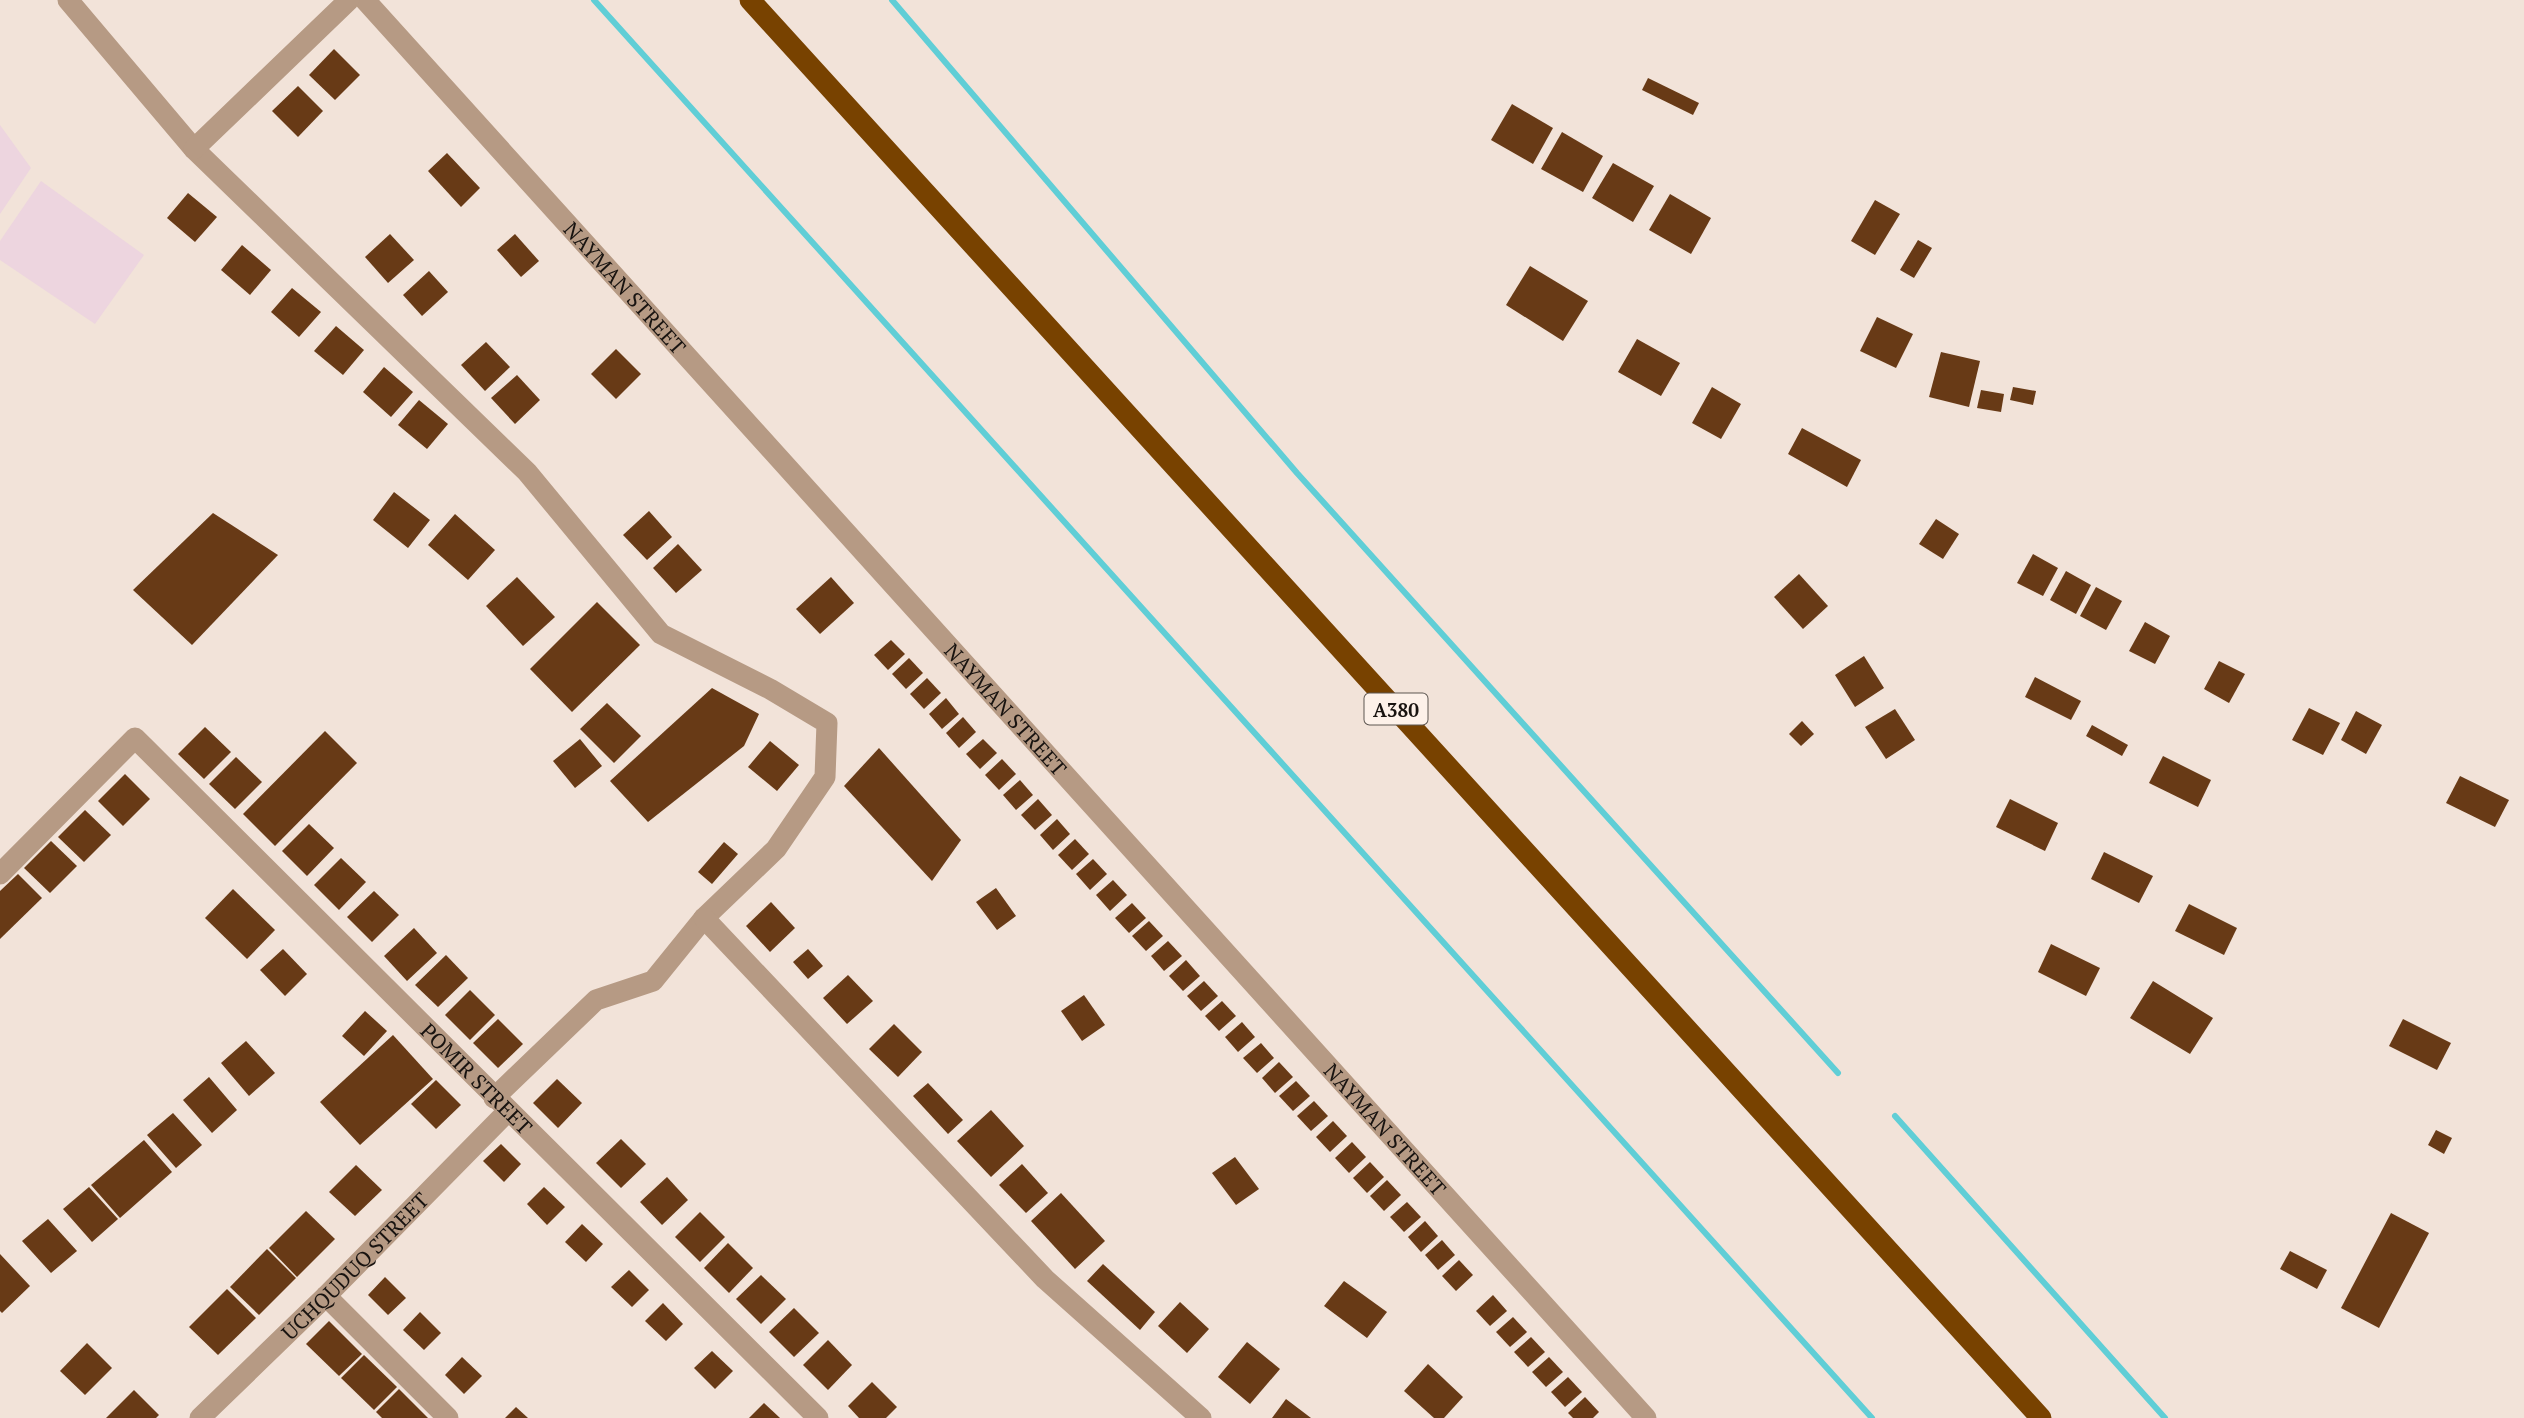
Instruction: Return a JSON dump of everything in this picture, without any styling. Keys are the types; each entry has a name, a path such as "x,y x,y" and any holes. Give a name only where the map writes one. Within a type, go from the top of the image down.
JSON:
{"highway":[{"name":"A380","path":"750,0 2041,1418"}],"street":[{"path":"68,0 194,149 349,0"},
{"name":"NAYMAN STREET","path":"365,0 1646,1418"},
{"name":"UCHQUDUQ STREET","path":"194,149 527,472 661,634 770,689 827,723 825,777 776,849 704,918 653,981 596,1000 326,1296 200,1418"},
{"name":"POMIR STREET","path":"0,874 135,738 818,1418"},
{"path":"704,918 1045,1279 1201,1418"},
{"path":"326,1296 448,1418"}],"shaded area":[{"path":"0,125 31,168 0,214"},
{"path":"41,181 144,255 95,324 0,260 0,241"}],"building":[{"path":"334,49 360,75 335,100 309,75"},
{"path":"1648,78 1699,103 1693,115 1642,90"},
{"path":"298,86 323,111 298,137 272,111"},
{"path":"1512,104 1553,128 1533,164 1491,140"},
{"path":"1562,132 1603,156 1583,192 1541,169"},
{"path":"447,153 480,188 461,207 428,171"},
{"path":"1613,163 1654,186 1633,222 1592,198"},
{"path":"188,193 217,217 195,242 167,218"},
{"path":"1670,194 1711,218 1691,254 1649,230"},
{"path":"1875,200 1900,214 1875,255 1851,241"},
{"path":"390,234 414,260 388,283 365,257"},
{"path":"515,234 539,261 521,277 497,250"},
{"path":"1918,240 1932,248 1914,278 1900,270"},
{"path":"242,245 271,270 250,295 221,270"},
{"path":"1530,266 1588,301 1563,341 1506,305"},
{"path":"429,271 448,292 422,316 403,295"},
{"path":"292,288 321,312 299,337 271,312"},
{"path":"1877,317 1913,334 1896,368 1860,351"},
{"path":"336,326 364,350 343,375 314,351"},
{"path":"1637,339 1680,363 1661,396 1618,372"},
{"path":"486,342 510,367 485,391 461,365"},
{"path":"616,349 641,374 616,399 591,374"},
{"path":"1941,352 1980,361 1969,407 1929,397"},
{"path":"384,367 413,392 391,417 363,392"},
{"path":"517,375 540,400 515,424 491,398"},
{"path":"1712,387 1741,404 1721,439 1692,423"},
{"path":"2013,387 2036,391 2033,405 2010,400"},
{"path":"1981,390 2004,394 2001,412 1977,408"},
{"path":"419,400 448,424 427,449 398,425"},
{"path":"1802,428 1861,460 1847,487 1788,454"},
{"path":"394,492 430,520 408,548 373,520"},
{"path":"649,511 672,537 647,560 623,535"},
{"path":"213,513 278,555 192,645 133,590"},
{"path":"455,514 495,550 468,580 428,545"},
{"path":"1936,519 1959,534 1943,559 1919,544"},
{"path":"678,544 702,570 676,593 653,568"},
{"path":"2033,554 2058,568 2043,596 2017,583"},
{"path":"2066,571 2091,585 2076,614 2050,600"},
{"path":"1799,574 1828,606 1803,629 1774,597"},
{"path":"517,577 555,617 523,646 486,606"},
{"path":"831,577 854,603 820,634 796,609"},
{"path":"2096,587 2122,601 2106,630 2080,616"},
{"path":"597,602 640,645 572,712 530,669"},
{"path":"2145,622 2170,636 2155,664 2129,651"},
{"path":"891,640 905,654 888,670 874,655"},
{"path":"1864,656 1884,688 1855,707 1835,675"},
{"path":"909,658 923,673 906,689 892,674"},
{"path":"2219,661 2245,674 2229,703 2204,689"},
{"path":"2035,677 2081,701 2071,720 2025,697"},
{"path":"927,678 941,693 924,709 910,694"},
{"path":"712,688 759,714 744,746 648,822 610,781"},
{"path":"946,698 959,714 942,729 929,714"},
{"path":"607,703 641,736 614,763 580,729"},
{"path":"2309,708 2340,723 2323,755 2292,740"},
{"path":"1895,709 1915,740 1886,759 1865,727"},
{"path":"2356,711 2382,725 2366,754 2341,740"},
{"path":"963,717 976,732 959,748 946,733"},
{"path":"1802,721 1814,734 1801,746 1789,734"},
{"path":"2092,725 2128,745 2122,756 2086,736"},
{"path":"205,727 231,752 204,779 178,754"},
{"path":"325,731 357,763 275,846 243,814"},
{"path":"580,739 602,766 575,788 553,761"},
{"path":"983,739 997,753 980,769 966,754"},
{"path":"770,741 799,765 777,791 748,767"},
{"path":"879,748 961,840 932,881 844,786"},
{"path":"2163,756 2211,780 2198,807 2149,783"},
{"path":"236,757 262,782 235,809 209,784"},
{"path":"1002,759 1016,774 999,790 985,775"},
{"path":"125,774 150,799 123,826 98,801"},
{"path":"2460,776 2509,800 2495,827 2446,803"},
{"path":"1020,780 1033,795 1016,810 1003,795"},
{"path":"1038,799 1052,815 1035,830 1021,815"},
{"path":"2010,799 2058,823 2045,851 1996,827"},
{"path":"85,810 111,835 84,862 58,837"},
{"path":"1057,819 1070,834 1053,850 1040,835"},
{"path":"309,824 334,848 307,876 282,851"},
{"path":"1075,839 1089,854 1072,870 1058,855"},
{"path":"51,841 77,866 50,893 24,868"},
{"path":"724,842 738,854 712,884 698,872"},
{"path":"2104,852 2153,876 2139,903 2091,879"},
{"path":"341,858 366,882 339,910 314,885"},
{"path":"1093,859 1107,874 1090,890 1076,874"},
{"path":"18,874 42,898 0,939 0,891"},
{"path":"1113,880 1127,895 1110,911 1096,895"},
{"path":"996,888 1016,916 997,930 976,902"},
{"path":"233,889 275,930 247,959 205,918"},
{"path":"374,891 399,915 372,942 347,917"},
{"path":"771,902 795,928 770,952 746,926"},
{"path":"1132,903 1146,918 1129,933 1115,918"},
{"path":"2189,904 2237,928 2224,955 2175,931"},
{"path":"1149,921 1163,936 1146,951 1132,936"},
{"path":"414,928 437,953 407,981 384,956"},
{"path":"1168,941 1182,956 1164,971 1151,956"},
{"path":"2051,944 2100,968 2086,996 2038,972"},
{"path":"283,949 307,974 285,996 260,970"},
{"path":"808,949 823,966 808,979 793,962"},
{"path":"446,955 468,978 438,1007 415,985"},
{"path":"1186,960 1200,976 1183,991 1169,976"},
{"path":"848,975 873,1001 847,1024 823,998"},
{"path":"1204,981 1218,996 1201,1011 1187,996"},
{"path":"2153,981 2213,1018 2190,1054 2130,1018"},
{"path":"470,990 495,1015 470,1040 445,1015"},
{"path":"1084,995 1105,1025 1082,1041 1061,1011"},
{"path":"1222,1001 1236,1016 1219,1031 1205,1016"},
{"path":"365,1011 387,1031 364,1056 342,1036"},
{"path":"498,1019 523,1044 498,1068 473,1043"},
{"path":"2403,1019 2451,1043 2437,1070 2389,1046"},
{"path":"1242,1022 1255,1037 1238,1052 1225,1037"},
{"path":"894,1024 922,1052 898,1077 869,1049"},
{"path":"393,1035 433,1079 360,1145 320,1102"},
{"path":"246,1041 275,1073 249,1096 221,1063"},
{"path":"1261,1043 1274,1058 1257,1073 1243,1058"},
{"path":"1279,1062 1293,1077 1275,1093 1262,1078"},
{"path":"209,1077 237,1110 212,1133 183,1100"},
{"path":"557,1079 582,1103 558,1128 533,1103"},
{"path":"436,1080 461,1105 436,1129 411,1104"},
{"path":"1296,1081 1310,1096 1293,1111 1279,1096"},
{"path":"928,1083 963,1120 948,1134 913,1096"},
{"path":"1314,1101 1328,1116 1311,1131 1297,1116"},
{"path":"991,1110 1024,1146 991,1177 957,1141"},
{"path":"173,1113 202,1145 176,1168 147,1135"},
{"path":"1333,1121 1347,1136 1330,1152 1316,1137"},
{"path":"2436,1130 2452,1138 2444,1154 2428,1145"},
{"path":"621,1139 646,1164 621,1188 596,1163"},
{"path":"144,1140 172,1172 120,1218 91,1185"},
{"path":"1352,1142 1366,1157 1349,1173 1335,1158"},
{"path":"501,1144 521,1164 504,1182 483,1161"},
{"path":"1235,1157 1259,1189 1236,1205 1212,1173"},
{"path":"1370,1162 1384,1177 1367,1193 1353,1178"},
{"path":"1022,1164 1048,1193 1026,1213 999,1185"},
{"path":"356,1165 382,1190 355,1216 329,1192"},
{"path":"667,1177 688,1200 662,1225 640,1202"},
{"path":"1387,1180 1401,1195 1384,1211 1370,1196"},
{"path":"89,1187 118,1219 92,1242 63,1209"},
{"path":"544,1187 565,1207 547,1225 527,1204"},
{"path":"1061,1193 1105,1241 1075,1269 1031,1221"},
{"path":"1407,1202 1421,1217 1404,1232 1390,1217"},
{"path":"306,1211 335,1239 297,1277 269,1248"},
{"path":"700,1212 725,1237 700,1262 675,1237"},
{"path":"2391,1213 2429,1233 2379,1328 2341,1308"},
{"path":"48,1219 77,1251 51,1273 22,1241"},
{"path":"1425,1221 1438,1236 1421,1252 1408,1237"},
{"path":"582,1224 603,1244 586,1262 565,1242"},
{"path":"1442,1240 1455,1255 1438,1270 1425,1255"},
{"path":"728,1243 753,1268 729,1293 704,1268"},
{"path":"267,1249 296,1278 259,1315 230,1287"},
{"path":"2290,1251 2327,1270 2317,1289 2280,1269"},
{"path":"0,1254 30,1286 2,1313 0,1311"},
{"path":"1459,1260 1473,1275 1456,1291 1442,1276"},
{"path":"1103,1264 1155,1312 1140,1330 1087,1281"},
{"path":"629,1270 649,1290 632,1307 611,1287"},
{"path":"761,1275 786,1299 761,1324 736,1299"},
{"path":"385,1277 406,1298 388,1315 368,1295"},
{"path":"1344,1281 1387,1312 1367,1338 1324,1306"},
{"path":"227,1289 256,1318 218,1355 189,1327"},
{"path":"1493,1295 1507,1311 1490,1326 1476,1311"},
{"path":"1180,1302 1209,1329 1187,1353 1158,1326"},
{"path":"663,1303 683,1324 666,1341 645,1321"},
{"path":"794,1308 819,1333 794,1357 769,1332"},
{"path":"420,1312 441,1333 424,1350 403,1330"},
{"path":"1513,1317 1527,1332 1510,1347 1496,1332"},
{"path":"329,1321 362,1354 339,1376 306,1344"},
{"path":"1531,1337 1545,1352 1528,1367 1514,1352"},
{"path":"828,1340 852,1365 828,1390 803,1365"},
{"path":"1247,1342 1280,1369 1250,1404 1218,1377"},
{"path":"87,1343 112,1368 85,1395 60,1371"},
{"path":"712,1351 733,1371 715,1389 694,1368"},
{"path":"364,1355 397,1387 374,1410 341,1378"},
{"path":"462,1357 482,1376 464,1394 445,1375"},
{"path":"1549,1357 1563,1372 1546,1387 1532,1372"},
{"path":"1428,1364 1463,1397 1444,1418 1434,1418 1404,1391"},
{"path":"1568,1377 1582,1392 1565,1407 1551,1392"},
{"path":"872,1382 897,1407 886,1418 859,1418 848,1406"},
{"path":"399,1389 428,1418 382,1418 376,1412"},
{"path":"134,1390 159,1415 156,1418 106,1418"},
{"path":"1585,1397 1599,1412 1593,1418 1573,1418 1568,1413"},
{"path":"1286,1399 1311,1418 1272,1418"},
{"path":"764,1403 780,1418 749,1418"},
{"path":"516,1407 528,1418 505,1418"}],"waterway":[{"path":"594,0 1872,1418"},
{"path":"892,0 1297,473 1838,1073"},
{"path":"1895,1116 2165,1418"}]}
